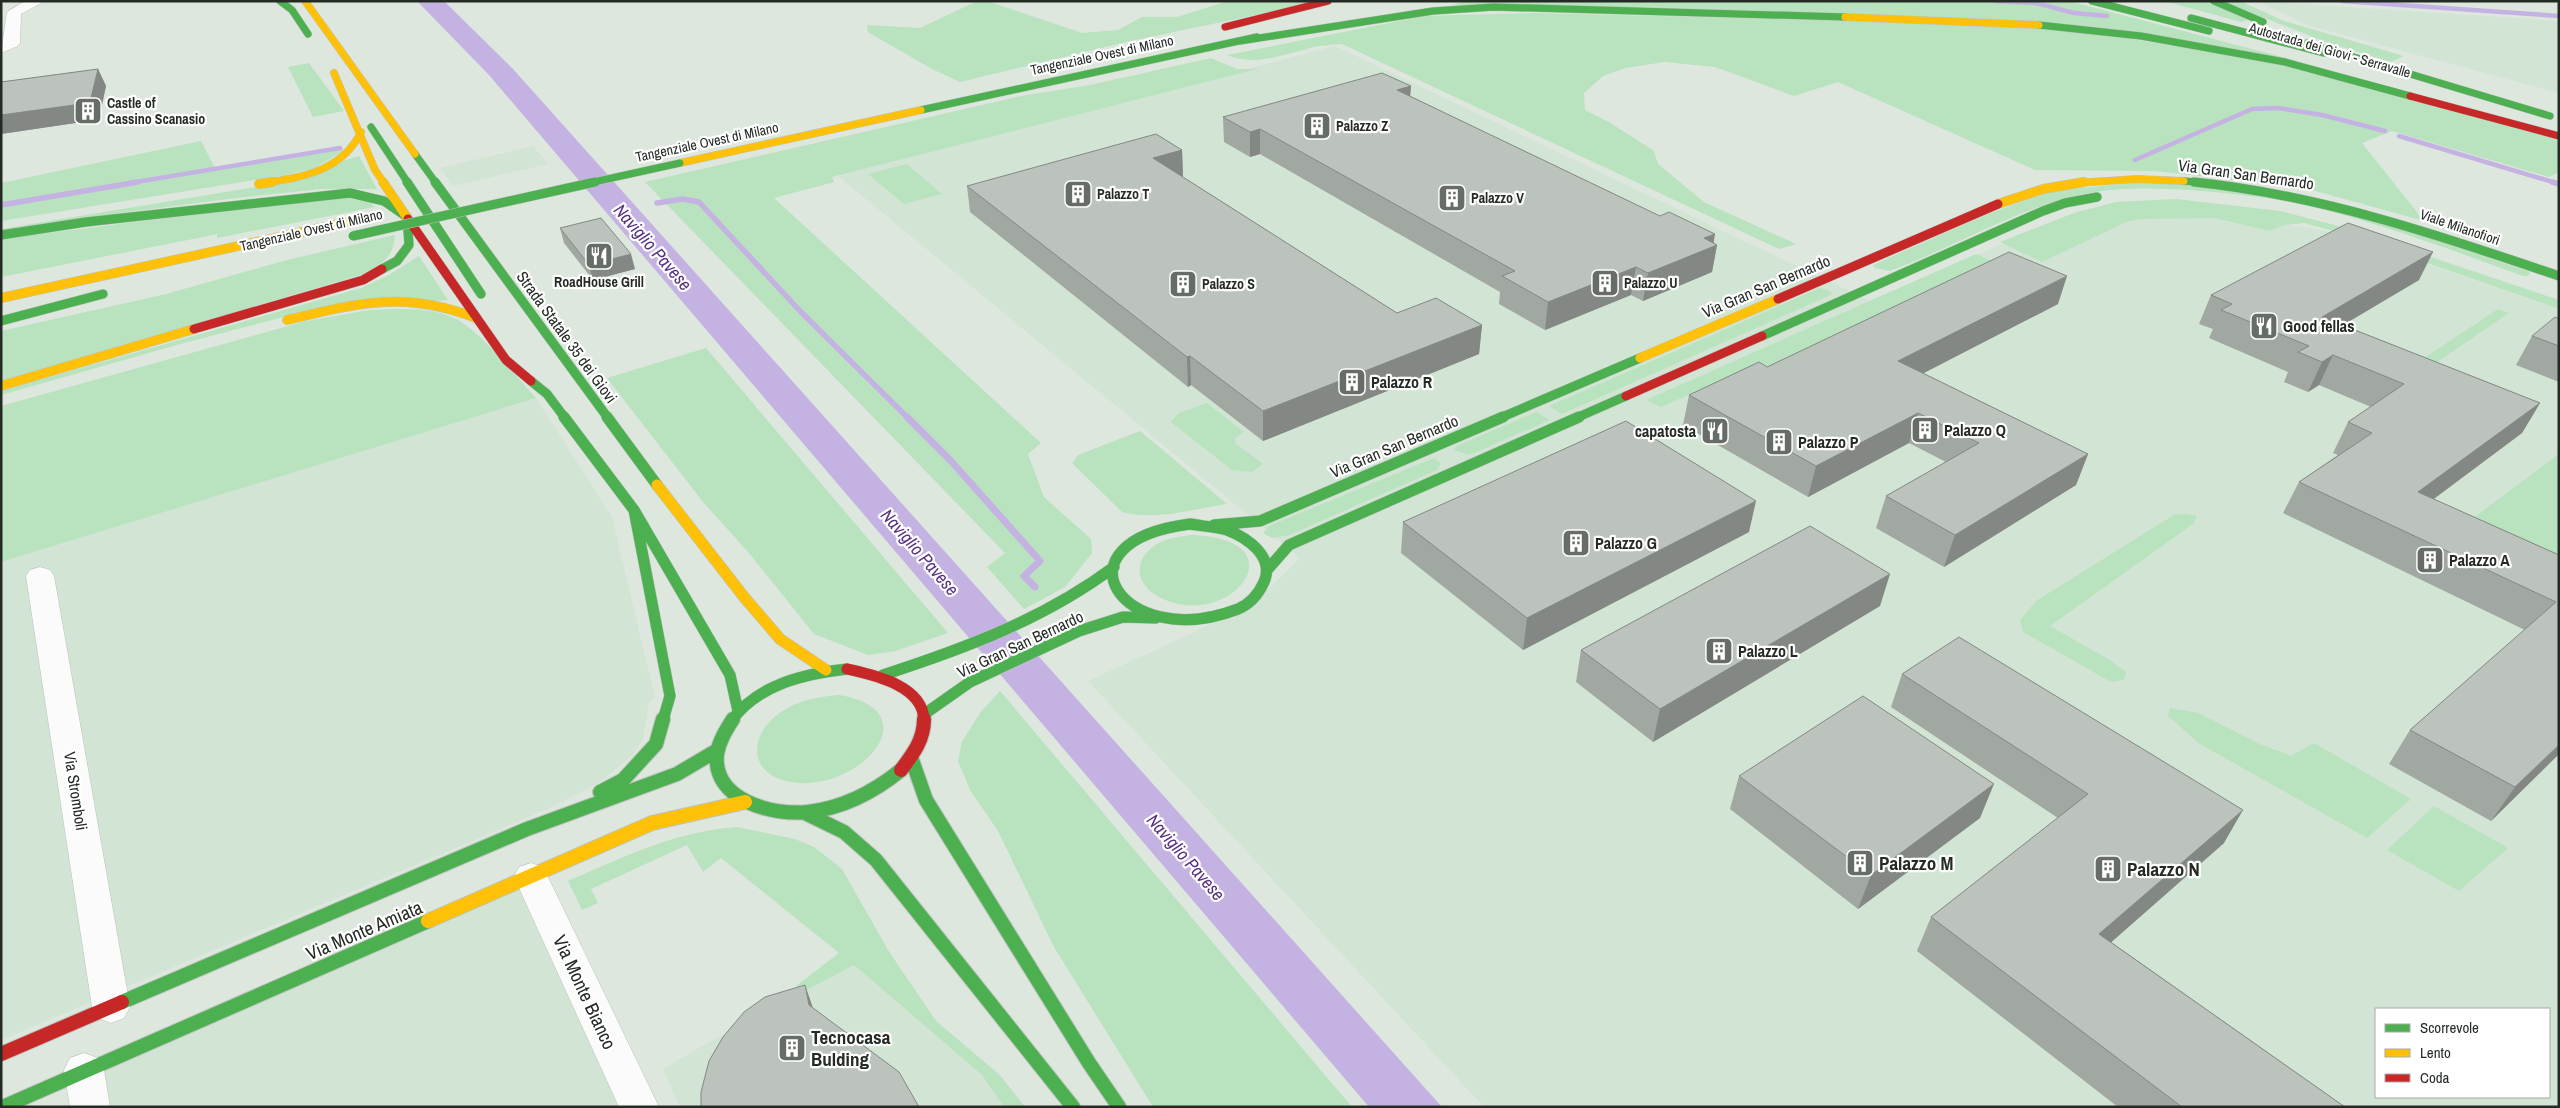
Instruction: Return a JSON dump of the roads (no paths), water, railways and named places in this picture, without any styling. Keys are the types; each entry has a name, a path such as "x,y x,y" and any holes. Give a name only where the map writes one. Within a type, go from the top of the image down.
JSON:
{"main road":[{"path":"280,1 292,10 313,41"},
{"name":"Strada Statale 35 dei Giovi","path":"305,1 612,426 738,590 780,639 826,670"},
{"name":"Tangenziale Ovest di Milano","path":"349,237 1419,1"},
{"path":"1336,25 1446,1"},
{"name":"Autostrada dei Giovi - Serravalle","path":"2092,1 2242,40 2559,130"},
{"name":"Autostrada dei Giovi - Serravalle","path":"2126,1 2559,119"},
{"path":"2214,1 2275,27 2344,52 2559,119"},
{"path":"1213,32 1332,4"},
{"path":"1240,40 1433,10 1544,7 1956,20 2058,26 2179,42 2284,62 2559,136"},
{"path":"2183,11 2344,52"},
{"path":"486,301 332,69 376,170 506,360 546,394"},
{"path":"251,185 307,173 333,163 354,149 361,132"},
{"name":"Via Gran San Bernardo","path":"1214,525 1260,521 1988,209 2038,190 2101,180 2187,180 2270,191 2350,208"},
{"path":"1,235 86,222 340,192 364,194 383,200 407,217"},
{"path":"1268,570 1264,555 1252,542 1235,532 1214,525 1184,524 1156,530 1128,545 1114,567 1112,574 1116,589 1127,602 1144,612 1166,619 1202,619 1236,610 1259,592 1264,585 1268,570 1289,545 2043,211 2073,201 2110,195"},
{"name":"Via Gran San Bernardo","path":"2202,195 2282,206 2354,223 2386,233"},
{"name":"Tangenziale Ovest di Milano","path":"1,298 461,197"},
{"path":"1,225 126,205"},
{"name":"Viale Milanofiori","path":"2350,208 2559,276"},
{"path":"1,386 363,280 397,261 409,245 407,217"},
{"path":"1,289 163,262"},
{"path":"1,314 118,289 1,321"},
{"path":"278,323 362,305 403,302 441,305 476,318"},
{"path":"523,358 546,394 634,510 707,639 730,675 738,711"},
{"path":"527,829 623,780 656,744 670,696 634,510"},
{"name":"Via Gran San Bernardo","path":"884,675 949,654 1067,602 1092,586 1114,567"},
{"name":"Via Gran San Bernardo","path":"924,715 970,682 1079,631 1124,617 1166,619"},
{"path":"826,670 866,670 884,675 902,685 916,698 924,715 924,730 920,745 912,760 892,780 867,796 837,807 805,813 773,811 745,802 728,788 718,771 716,752 723,731 738,711 756,696 778,684 802,675 826,670"},
{"name":"Via Monte Amiata","path":"1,1054 527,829 677,774 716,752"},
{"path":"912,760 926,800 1089,1063 1119,1107"},
{"name":"Via Monte Amiata","path":"2,1107 87,1089 531,877 652,823 745,802"},
{"path":"805,813 835,826 854,838 876,860 1072,1107"}],"street":[{"path":"4,48 12,43 14,12 38,1"},
{"name":"Via Stromboli","path":"40,576 111,1007"},
{"name":"Via Monte Bianco","path":"531,877 639,1107"}],"water":[{"name":"Naviglio Pavese","path":"417,1 444,1 513,69 1442,1107 1369,1107 489,75"}],"waterway":[{"path":"1995,1 2036,3 2074,13 2107,16"},
{"path":"2342,1 2559,16"},
{"path":"2135,160 2252,109 2278,108 2322,115 2385,131"},
{"path":"2399,136 2556,183"},
{"path":"130,183 340,148"},
{"path":"1,205 138,182"},
{"path":"2552,182 2559,184"},
{"path":"657,203 683,199 699,202 800,311 908,418"},
{"path":"908,418 951,461 1040,561 1024,576 1035,587"}],"place":[{"name":"Castle of Cassino Scanasio","path":"88,111"},
{"name":"Palazzo Z","path":"1317,126"},
{"name":"Palazzo T","path":"1078,194"},
{"name":"Palazzo V","path":"1452,198"},
{"name":"RoadHouse Grill","path":"599,256"},
{"name":"Palazzo U","path":"1605,283"},
{"name":"Palazzo S","path":"1183,284"},
{"name":"Good fellas","path":"2264,326"},
{"name":"Palazzo R","path":"1352,382"},
{"name":"Palazzo Q","path":"1925,430"},
{"name":"capatosta","path":"1715,431"},
{"name":"Palazzo P","path":"1779,442"},
{"name":"Palazzo G","path":"1576,543"},
{"name":"Palazzo A","path":"2430,560"},
{"name":"Palazzo L","path":"1719,651"},
{"name":"Palazzo M","path":"1860,863"},
{"name":"Palazzo N","path":"2108,869"},
{"name":"Tecnocasa Bulding","path":"792,1048"}]}
